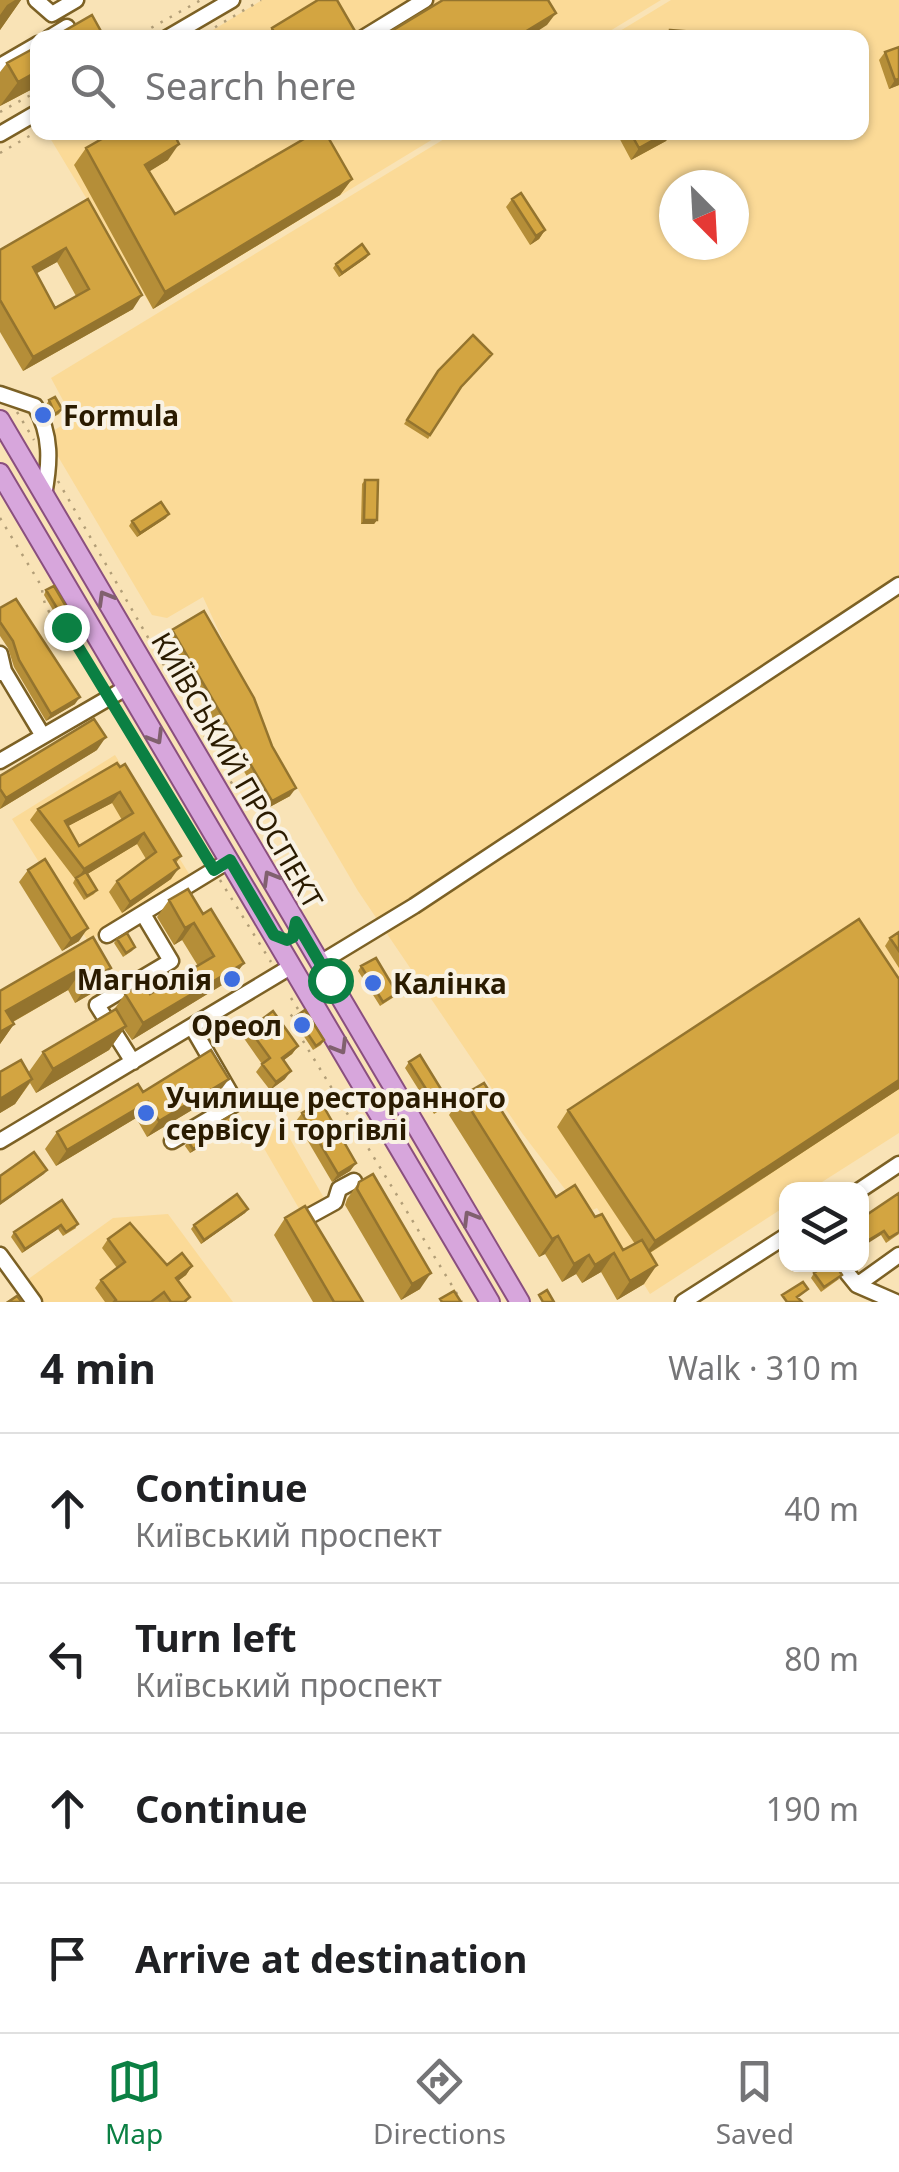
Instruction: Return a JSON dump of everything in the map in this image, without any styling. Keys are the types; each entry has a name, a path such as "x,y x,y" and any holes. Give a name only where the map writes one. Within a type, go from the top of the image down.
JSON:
{"main road":[{"name":"КИЇВСЬКИЙ ПРОСПЕКТ","path":"0,420 520,1302"},
{"name":"КИЇВСЬКИЙ ПРОСПЕКТ","path":"0,472 126,688 222,865 274,935 292,966 300,996 490,1302"},
{"path":"274,935 287,940 293,937 296,922"},
{"path":"300,996 309,978 323,975 330,980"}],"street":[{"path":"36,0 52,14 76,0"},
{"path":"180,30 230,0"},
{"path":"376,30 426,0"},
{"path":"62,30 67,27"},
{"path":"0,66 30,49"},
{"path":"0,134 30,117"},
{"path":"4,396 35,406 46,426 50,466 44,495"},
{"path":"320,964 899,585"},
{"path":"0,654 2,672 43,736"},
{"path":"0,761 126,688"},
{"path":"108,935 222,865"},
{"path":"132,1062 97,1005 171,961 142,914"},
{"path":"0,1140 292,966"},
{"path":"172,1141 236,1104 192,1027"},
{"path":"869,1184 899,1164"},
{"path":"304,1219 335,1202 340,1189 354,1181"},
{"path":"295,1204 314,1236"},
{"path":"689,1298 779,1240"},
{"path":"0,1255 34,1302"},
{"path":"857,1285 899,1255"},
{"path":"846,1272 857,1285 896,1302"},
{"path":"689,1298 710,1302"}],"path":[{"path":"148,30 200,0"},
{"path":"210,30 261,0"},
{"path":"0,112 30,95"},
{"path":"0,153 30,136"},
{"path":"4,396 50,466 246,807"},
{"path":"0,518 42,587 42,598 56,622 66,627 107,699 222,865 272,964"},
{"path":"300,996 298,1009 289,1018 462,1302"}],"shaded area":[{"path":"262,0 661,0 612,30 213,30"},
{"path":"671,0 899,0 899,1133 822,1182 779,1182 779,1211 650,1294 597,1208 584,1214 522,1133 358,891 269,740 203,597 167,618 152,615 53,448 51,432 73,419 51,378 442,140 869,140 869,30 622,30"},
{"path":"51,140 431,140 153,309"},
{"path":"115,755 191,877 88,941 12,819"},
{"path":"282,1125 324,1198 301,1212 258,1138"},
{"path":"168,1214 233,1302 44,1302 27,1280 113,1218"}],"building":[{"path":"318,0 337,0 354,30 273,30"},
{"path":"443,0 548,0 556,13 528,30 393,30"},
{"path":"92,15 100,30 66,30"},
{"path":"899,47 899,79 895,80 885,52"},
{"path":"30,50 30,75 18,82 7,63"},
{"path":"100,140 177,140 179,144 145,165 175,214 302,140 330,140 352,179 165,292 86,148"},
{"path":"634,140 654,140 639,148"},
{"path":"521,193 545,230 536,236 512,199"},
{"path":"88,199 142,295 33,357 0,300 0,250","holes":["66,248 89,289 55,308 33,267"]},
{"path":"362,244 369,254 342,273 336,264"},
{"path":"473,335 492,354 461,387 430,435 407,420 438,371"},
{"path":"55,397 62,409 55,414 49,400"},
{"path":"365,480 378,480 377,520 364,520"},
{"path":"161,502 169,514 140,533 132,521"},
{"path":"54,586 70,613 63,618 46,590"},
{"path":"16,599 80,697 51,714 0,622 0,608"},
{"path":"204,611 254,698 272,746 296,788 272,801 172,630"},
{"path":"94,719 106,737 6,798 0,789 0,776"},
{"path":"117,763 120,767 125,764 181,856 174,860 179,868 130,902 117,881 156,852 144,833 84,869 38,809","holes":["120,792 133,813 79,846 65,821"]},
{"path":"45,859 88,928 71,939 28,870"},
{"path":"86,872 97,890 87,896 76,878"},
{"path":"188,889 203,914 211,909 244,963 143,1023 125,994 143,983 150,994 214,956 194,923 185,928 169,900"},
{"path":"859,919 899,979 899,1080 655,1241 568,1110"},
{"path":"899,932 899,951 890,938"},
{"path":"127,933 135,947 126,953 117,939"},
{"path":"93,937 111,968 92,978 85,966 6,1011 14,1024 0,1032 0,991"},
{"path":"376,958 397,993 383,1002 361,966"},
{"path":"116,1009 126,1026 53,1069 43,1052"},
{"path":"305,1010 324,1040 316,1046 296,1016"},
{"path":"273,1011 298,1046 282,1058 291,1071 276,1082 262,1064 270,1058 249,1029"},
{"path":"211,1050 229,1079 159,1121 148,1102 67,1150 57,1132 138,1084 143,1092"},
{"path":"420,1055 449,1102 438,1108 409,1062"},
{"path":"21,1060 32,1079 0,1099 0,1072"},
{"path":"484,1083 556,1197 575,1185 595,1217 602,1214 623,1250 642,1240 657,1265 630,1281 614,1253 595,1265 589,1255 574,1264 558,1236 552,1239 462,1096"},
{"path":"321,1102 356,1163 338,1174 302,1113"},
{"path":"230,1116 235,1124 193,1149 188,1141"},
{"path":"34,1152 47,1170 0,1203 0,1176"},
{"path":"373,1174 431,1273 412,1284 357,1189 359,1182"},
{"path":"899,1193 899,1232 889,1238 884,1231 869,1240 869,1213"},
{"path":"237,1194 248,1209 204,1240 194,1225"},
{"path":"62,1200 78,1224 66,1232 61,1225 25,1249 14,1232"},
{"path":"305,1206 363,1302 334,1302 285,1218"},
{"path":"130,1223 167,1265 182,1253 192,1266 176,1278 190,1297 184,1302 171,1302 164,1292 151,1302 114,1302 101,1280 125,1262 108,1239"},
{"path":"840,1272 842,1275 824,1287 814,1273"},
{"path":"803,1282 808,1289 797,1297 802,1302 787,1302 782,1295"},
{"path":"547,1290 554,1302 543,1302 539,1295"},
{"path":"454,1291 461,1302 442,1302 440,1299"}],"place":[{"name":"Formula","path":"43,415"},
{"name":"Магнолія","path":"232,979"},
{"name":"Калінка","path":"373,983"},
{"name":"Ореол","path":"302,1025"},
{"name":"Училище ресторанного сервісу і торгівлі","path":"146,1113"}],"route":[{"path":"66,627 214,870 230,860 274,935 287,940 293,937 296,922 330,980"}]}
